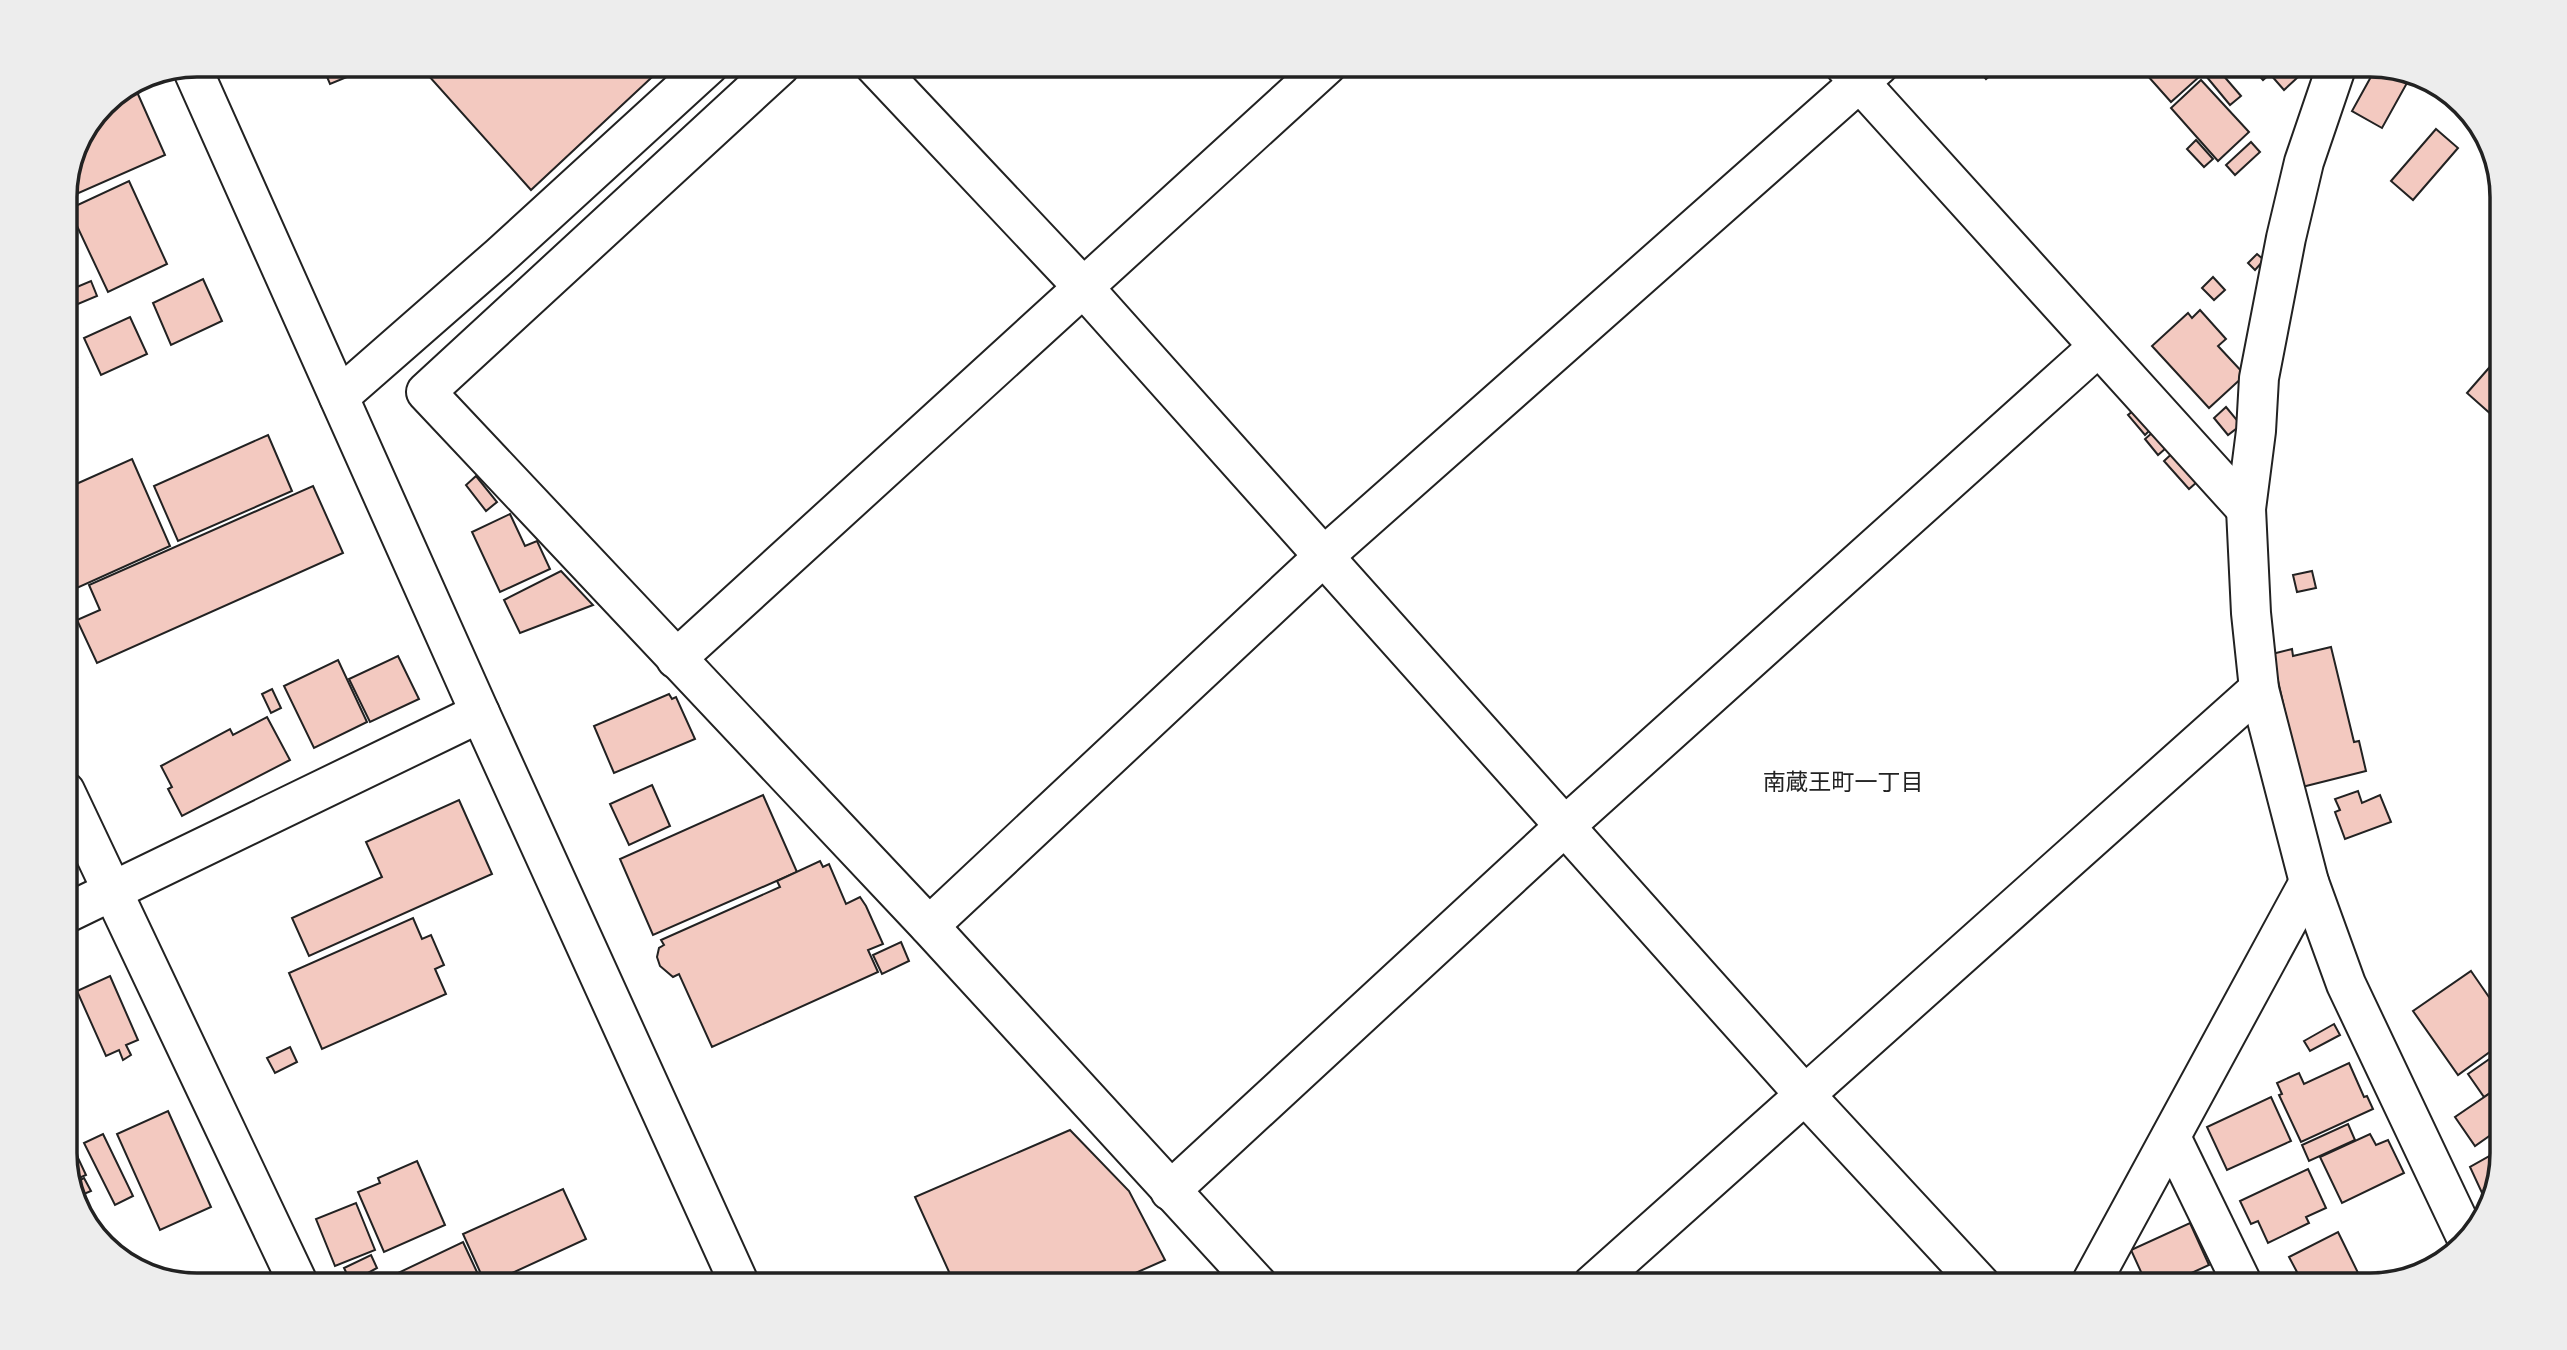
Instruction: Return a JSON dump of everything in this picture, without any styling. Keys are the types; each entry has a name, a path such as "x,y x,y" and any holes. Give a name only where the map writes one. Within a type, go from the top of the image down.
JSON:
{"street":[{"path":"196,77 480,713 735,1273"},
{"path":"339,397 500,256 696,77"},
{"path":"768,77 426,392 929,926 1247,1273"},
{"path":"885,77 1083,286 1805,1095 1970,1273"},
{"path":"676,659 1314,77"},
{"path":"929,926 1323,557 1854,77"},
{"path":"1866,77 2098,347 2246,509"},
{"path":"2333,77 2304,162 2286,238 2259,378 2256,431 2246,509 2251,612 2259,689 2309,882 2346,984 2462,1229"},
{"path":"1170,1191 1565,826 2098,347"},
{"path":"1605,1273 2259,689"},
{"path":"77,908 480,713"},
{"path":"77,817 289,1273"},
{"path":"2097,1273 2309,882"},
{"path":"2171,1137 2237,1273"}],"building":[{"path":"327,77 347,77 330,84"},
{"path":"430,77 652,77 531,190"},
{"path":"2149,77 2199,77 2171,102"},
{"path":"2207,77 2225,77 2241,96 2230,105"},
{"path":"2273,77 2298,77 2284,90"},
{"path":"2371,77 2407,83 2382,128 2352,111"},
{"path":"2201,80 2249,132 2218,161 2171,108"},
{"path":"137,93 165,155 77,194 81,166 89,144 102,124 118,107"},
{"path":"2436,129 2458,148 2413,200 2391,181"},
{"path":"2196,140 2213,159 2204,167 2187,149"},
{"path":"2251,142 2260,152 2235,175 2226,165"},
{"path":"129,181 167,264 108,292 77,226 77,205"},
{"path":"2257,254 2264,260 2255,270 2248,263"},
{"path":"2213,277 2225,290 2214,300 2202,288"},
{"path":"203,279 222,321 171,345 153,303"},
{"path":"91,281 97,296 77,304 77,287"},
{"path":"2200,310 2226,339 2218,346 2245,375 2209,408 2152,346 2188,313 2192,318"},
{"path":"130,317 147,354 101,375 84,338"},
{"path":"2490,367 2490,413 2467,393"},
{"path":"2138,407 2154,426 2145,435 2128,415"},
{"path":"2226,407 2241,425 2228,435 2214,418"},
{"path":"2160,426 2173,442 2158,455 2145,439"},
{"path":"268,435 292,491 178,541 154,486"},
{"path":"2180,446 2205,475 2189,489 2164,461"},
{"path":"132,459 170,546 77,588 77,484"},
{"path":"476,476 497,502 486,511 466,485"},
{"path":"313,486 343,553 97,663 77,620 100,610 89,585"},
{"path":"510,514 525,546 537,541 550,569 500,592 472,532"},
{"path":"561,571 593,605 520,633 504,600"},
{"path":"2312,571 2316,588 2297,592 2293,575"},
{"path":"2331,647 2354,742 2359,741 2366,771 2302,787 2272,654 2292,649 2293,656"},
{"path":"398,656 419,699 370,722 349,679"},
{"path":"338,660 367,722 314,748 284,686"},
{"path":"272,689 281,708 271,713 262,694"},
{"path":"669,694 672,699 676,697 695,739 614,773 594,726"},
{"path":"267,717 290,760 182,816 168,789 172,787 161,766 230,729 233,735"},
{"path":"652,785 670,826 629,845 610,804"},
{"path":"2358,791 2362,803 2380,795 2391,822 2345,839 2335,812 2340,810 2335,799"},
{"path":"763,795 797,872 653,935 620,859"},
{"path":"459,800 492,874 309,956 292,918 382,877 366,842"},
{"path":"820,861 823,867 829,864 846,904 860,897 866,906 883,944 868,950 878,972 712,1047 679,974 673,977 660,966 657,957 659,948 664,945 661,940 780,887 777,881"},
{"path":"413,918 422,939 431,935 444,965 435,969 446,994 322,1049 289,973"},
{"path":"901,942 909,961 882,974 873,955"},
{"path":"2471,971 2490,999 2490,1052 2458,1075 2413,1011"},
{"path":"110,976 138,1040 126,1045 131,1055 123,1060 119,1050 106,1056 77,991"},
{"path":"2334,1024 2340,1035 2310,1051 2304,1041"},
{"path":"290,1047 297,1062 275,1073 267,1058"},
{"path":"2490,1059 2490,1093 2484,1097 2468,1074"},
{"path":"2349,1063 2364,1097 2367,1096 2373,1109 2301,1142 2279,1095 2282,1094 2277,1083 2299,1073 2304,1084"},
{"path":"2490,1093 2490,1135 2475,1146 2455,1117"},
{"path":"2271,1097 2291,1141 2227,1170 2207,1127"},
{"path":"168,1111 211,1207 160,1230 117,1134"},
{"path":"2348,1124 2355,1140 2309,1161 2302,1145"},
{"path":"1070,1130 1129,1191 1165,1260 1135,1273 950,1273 915,1197"},
{"path":"103,1134 133,1196 115,1205 84,1143"},
{"path":"2370,1134 2376,1145 2388,1140 2404,1173 2342,1203 2320,1157"},
{"path":"77,1156 86,1175 79,1178"},
{"path":"2490,1156 2482,1194 2470,1167"},
{"path":"417,1161 445,1225 384,1252 358,1192 380,1183 378,1178"},
{"path":"2308,1169 2326,1208 2306,1217 2309,1223 2268,1243 2258,1221 2251,1224 2240,1201"},
{"path":"84,1178 91,1191 84,1194 80,1180"},
{"path":"563,1189 586,1239 512,1273 481,1273 463,1234"},
{"path":"356,1203 375,1250 335,1266 316,1219"},
{"path":"2190,1223 2209,1265 2191,1273 2142,1273 2131,1250"},
{"path":"2338,1232 2358,1273 2295,1273 2297,1272 2289,1257"},
{"path":"463,1242 477,1273 398,1273"},
{"path":"371,1255 377,1268 368,1273 346,1273 344,1268"}],"district":[{"name":"南蔵王町一丁目","path":"1843,784"}]}
